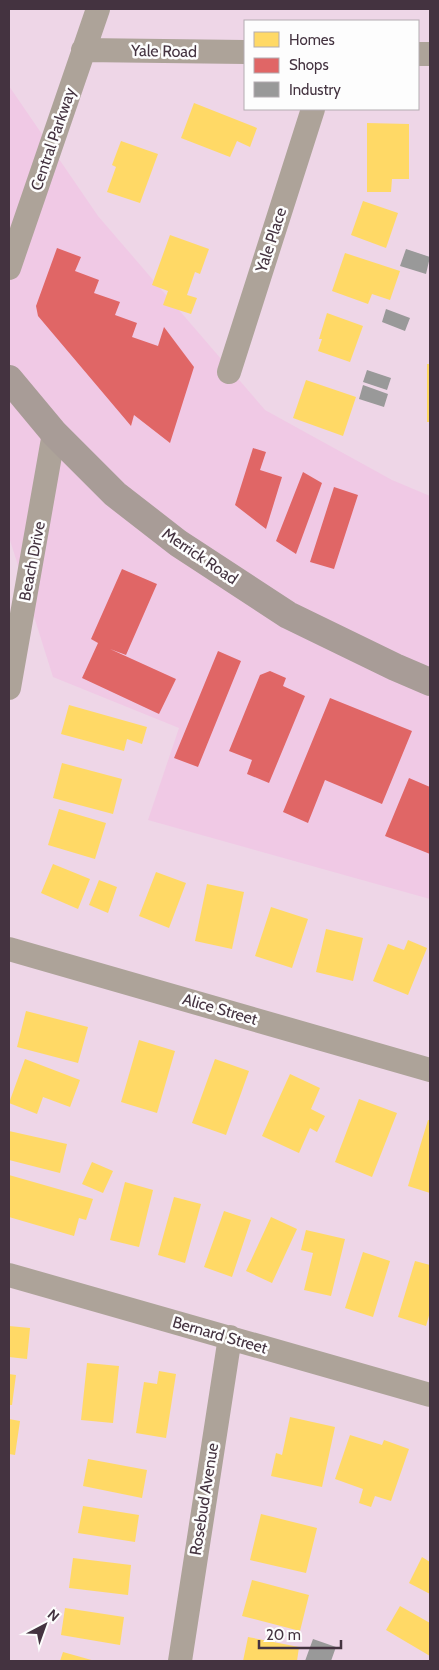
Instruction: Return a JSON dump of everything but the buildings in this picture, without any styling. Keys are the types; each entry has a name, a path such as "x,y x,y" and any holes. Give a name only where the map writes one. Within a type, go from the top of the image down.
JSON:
{"main road":[{"name":"Merrick Road","path":"9,379 54,433 115,494 178,543 288,615 430,682"}],"street":[{"name":"Central Parkway","path":"9,268 98,9"},
{"name":"Yale Road","path":"83,50 244,52"},
{"name":"Yale Place","path":"229,372 313,110"},
{"name":"Beach Drive","path":"9,688 54,433"},
{"name":"Alice Street","path":"9,949 430,1070"},
{"name":"Bernard Street","path":"9,1275 430,1395"},
{"name":"Rosebud Avenue","path":"180,1661 230,1337"}],"shaded area":[{"path":"9,86 98,216 265,410 392,480 430,496 430,899 148,820 179,728 53,677 9,537"}]}
